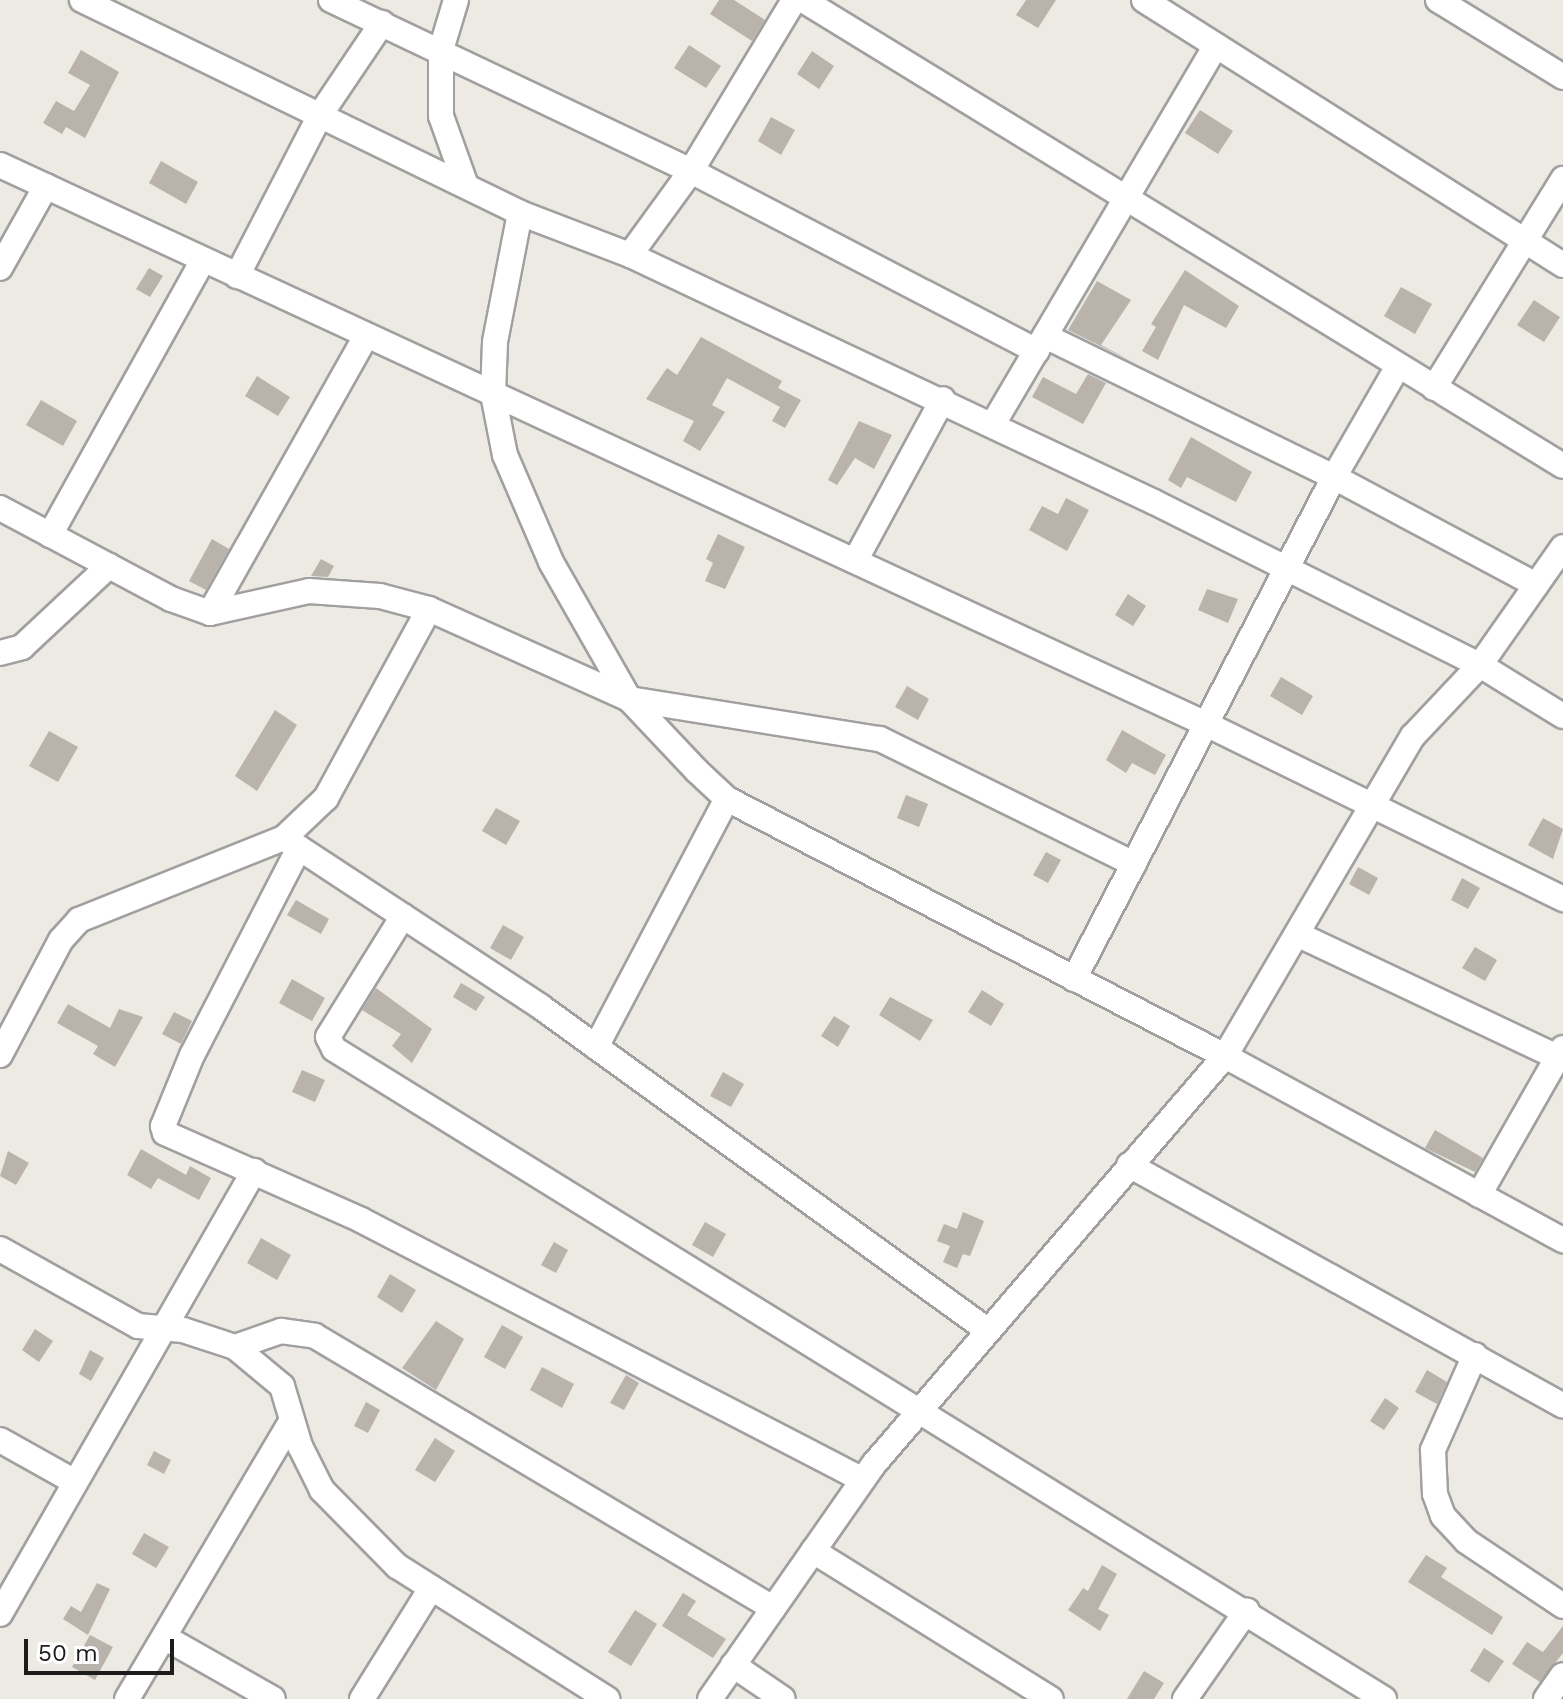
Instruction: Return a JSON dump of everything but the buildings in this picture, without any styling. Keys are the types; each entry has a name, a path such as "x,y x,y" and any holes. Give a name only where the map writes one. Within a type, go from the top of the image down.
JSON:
{"street":[{"path":"82,0 520,213 630,255 943,399 1480,665 1563,716"},
{"path":"331,0 691,171 1041,344 1334,477 1536,585"},
{"path":"456,0 441,50 441,116 466,186"},
{"path":"630,255 691,171 794,0"},
{"path":"803,0 1563,466"},
{"path":"1438,0 1563,77"},
{"path":"1155,3 1216,46 1563,265"},
{"path":"237,276 320,115 382,23"},
{"path":"993,424 1216,46"},
{"path":"0,165 1206,724 1563,899"},
{"path":"1434,388 1563,179"},
{"path":"0,268 46,186"},
{"path":"520,213 495,342 493,394 505,455 551,562 629,699 727,799 1225,1056 1563,1240"},
{"path":"50,535 203,260"},
{"path":"210,613 366,336"},
{"path":"1074,979 1334,477 1398,366"},
{"path":"855,561 943,399"},
{"path":"0,508 109,566 210,613 309,591 380,596 429,609 629,699 827,735 880,739 1134,864"},
{"path":"710,1699 863,1480 987,1330 1225,1056 1299,935 1413,736 1480,665 1563,547"},
{"path":"0,653 22,647 109,566"},
{"path":"429,609 326,798 292,843 163,1126 165,1133 361,1220 863,1480"},
{"path":"596,1047 727,799"},
{"path":"292,843 596,1047 987,1330"},
{"path":"1,1049 61,940 79,920 292,843"},
{"path":"403,916 328,1037 334,1049 917,1413 1247,1610 1384,1699"},
{"path":"1299,935 1561,1055 1479,1195"},
{"path":"1129,1165 1563,1406"},
{"path":"0,1614 254,1171"},
{"path":"0,1249 138,1326 163,1328 235,1347 282,1386 292,1420 322,1490 397,1566 607,1699"},
{"path":"235,1347 281,1331 315,1336 773,1608"},
{"path":"1475,1355 1433,1450 1435,1494 1443,1516 1466,1541 1563,1606"},
{"path":"127,1699 292,1420"},
{"path":"0,1440 75,1482"},
{"path":"813,1551 1051,1699"},
{"path":"362,1699 431,1588"},
{"path":"1185,1699 1247,1610"},
{"path":"164,1637 273,1699"},
{"path":"733,1665 783,1699"},
{"path":"1546,1699 1563,1675"}]}
